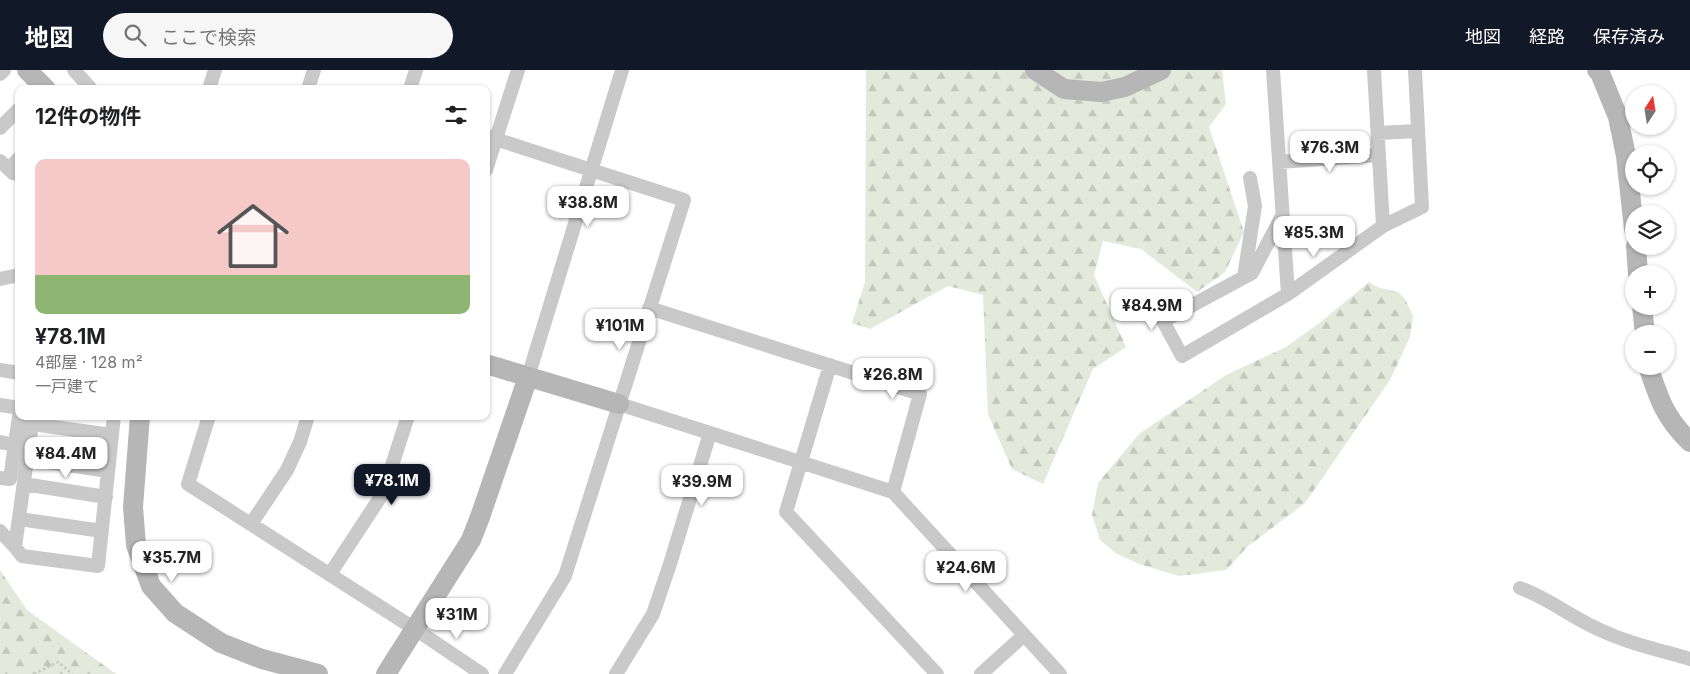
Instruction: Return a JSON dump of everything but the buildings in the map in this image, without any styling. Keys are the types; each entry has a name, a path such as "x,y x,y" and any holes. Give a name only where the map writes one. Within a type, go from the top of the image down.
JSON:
{"street":[{"path":"0,74 4,70"},
{"path":"27,70 40,85"},
{"path":"74,70 87,85"},
{"path":"211,85 215,70"},
{"path":"309,85 314,70"},
{"path":"411,85 416,70"},
{"path":"505,674 565,576 684,200 491,138 518,70"},
{"path":"386,674 471,540 480,517 528,377 622,70"},
{"path":"1035,70 1064,89 1101,92 1125,88 1160,70"},
{"path":"1272,70 1288,294"},
{"path":"1374,70 1384,226"},
{"path":"1283,216 1252,273 1163,321 1182,356 1288,294 1384,226 1422,207 1414,70"},
{"path":"1601,71 1618,117 1626,156 1631,205"},
{"path":"0,128 15,113"},
{"path":"1378,133 1418,131"},
{"path":"1279,162 1379,155"},
{"path":"1244,277 1255,206 1250,178"},
{"path":"0,279 15,276"},
{"path":"649,308 920,394 893,492"},
{"path":"490,365 619,404 893,492 1060,674"},
{"path":"830,365 786,512 937,674"},
{"path":"0,370 15,372"},
{"path":"1651,375 1660,401 1676,428 1690,442"},
{"path":"0,405 15,407"},
{"path":"0,478 10,479 18,420"},
{"path":"15,547 33,420 112,435"},
{"path":"0,531 22,556 98,566 114,420"},
{"path":"140,420 134,507 136,545 151,586 175,613 221,643 262,659 318,674"},
{"path":"207,420 188,484 482,674"},
{"path":"251,524 287,470 300,442 307,420"},
{"path":"330,574 383,492 407,420"},
{"path":"616,674 653,614 710,433"},
{"path":"0,442 15,445"},
{"path":"27,459 108,471"},
{"path":"24,484 106,497"},
{"path":"19,519 102,531"},
{"path":"1520,588 1537,594 1605,633 1622,640 1690,659"},
{"path":"981,674 1024,635"}],"path":[{"path":"34,674 58,662 72,674"}],"green space":[{"path":"866,70 1222,70 1226,104 1209,127 1244,232 1225,272 1197,292 1141,249 1103,241 1094,275 1126,347 1093,369 1043,484 1012,469 988,414 983,295 948,286 870,329 852,323 865,282"},
{"path":"1369,282 1377,287 1398,292 1405,299 1413,316 1410,337 1390,380 1305,503 1248,546 1226,570 1179,576 1139,564 1117,554 1100,540 1092,515 1098,483 1139,434 1226,375 1286,347 1322,321"},
{"path":"0,570 27,610 116,674 0,674"}]}
